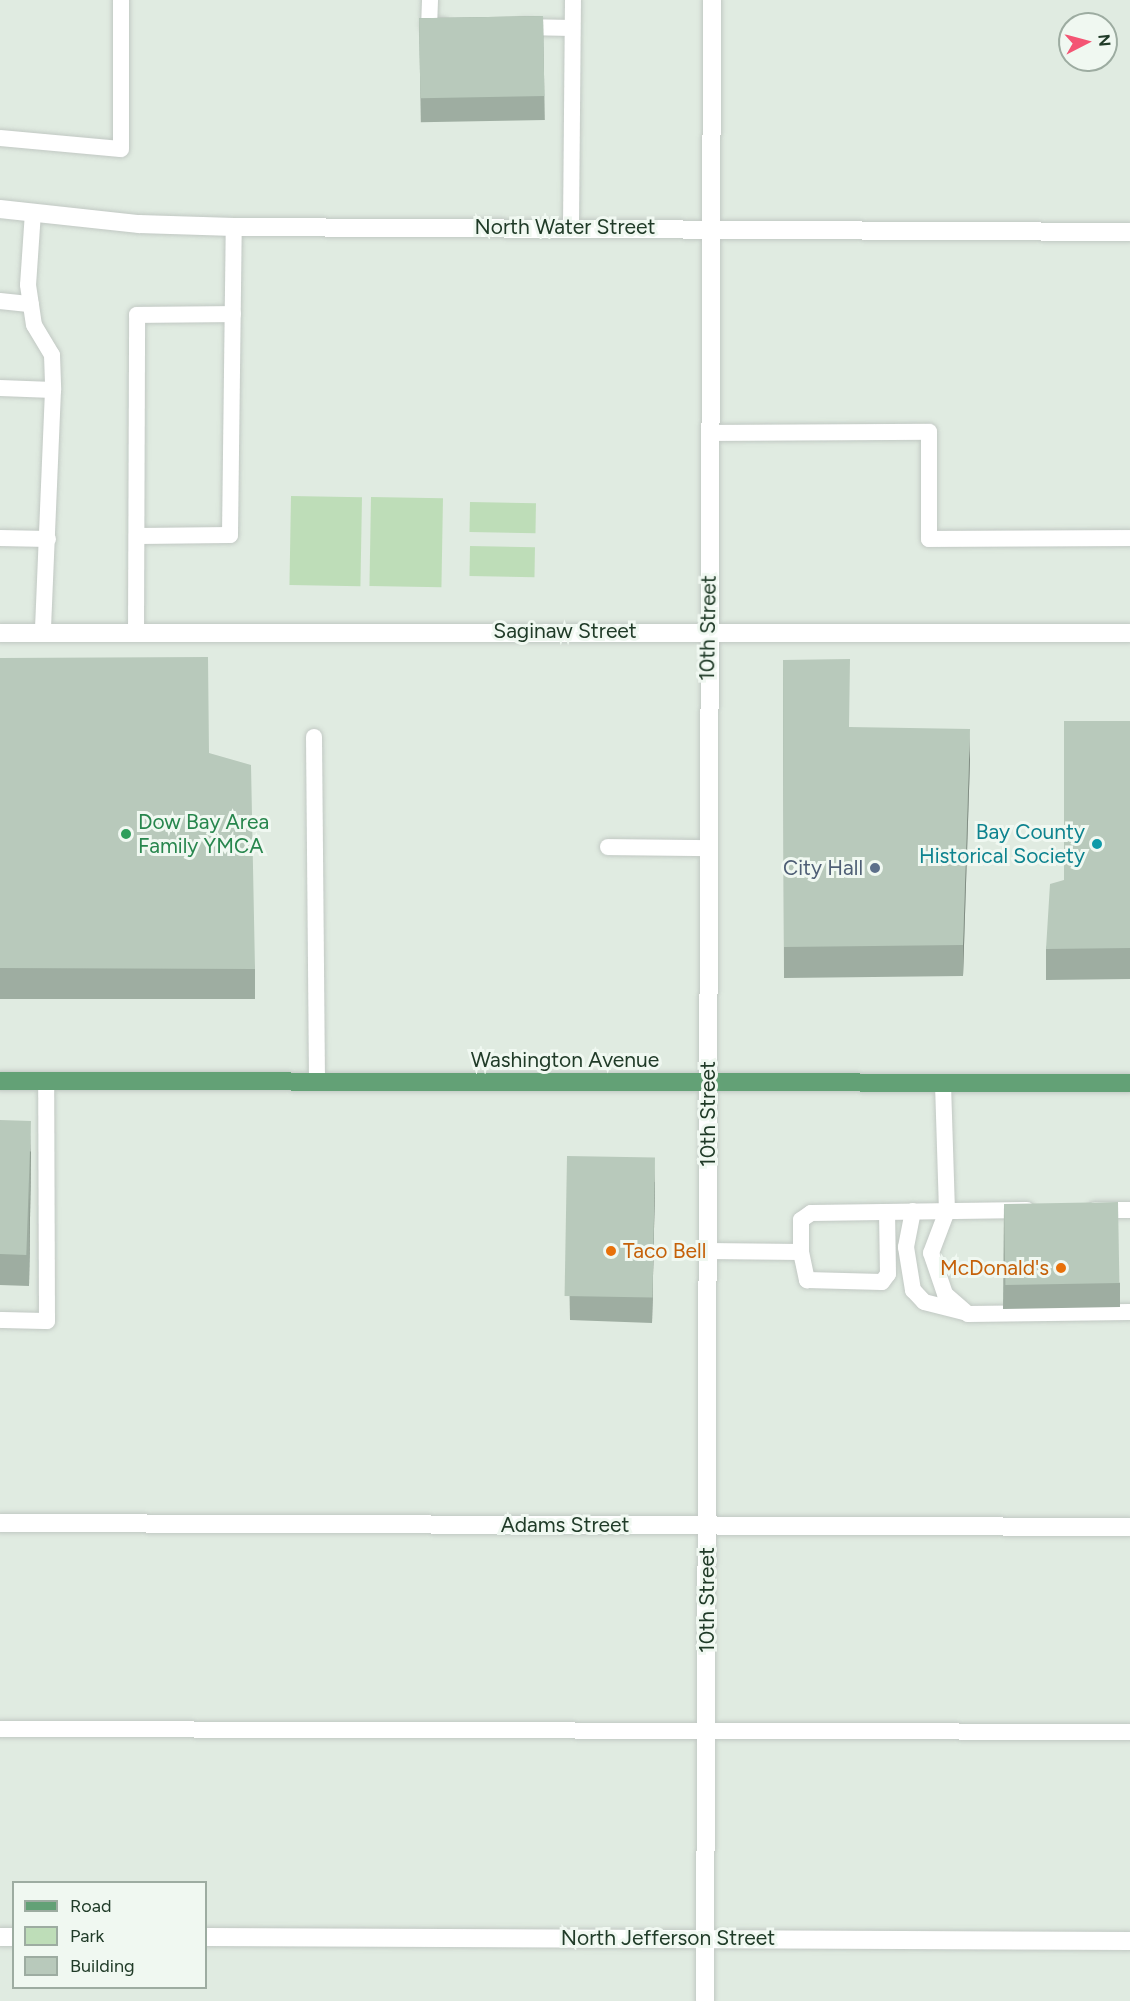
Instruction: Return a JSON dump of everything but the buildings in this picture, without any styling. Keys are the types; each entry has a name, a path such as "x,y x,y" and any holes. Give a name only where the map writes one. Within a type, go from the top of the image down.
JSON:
{"main road":[{"name":"Washington Avenue","path":"0,1081 1130,1083"}],"street":[{"name":"10th Street","path":"705,2001 709,848 707,631 712,0"},
{"name":"North Water Street","path":"0,208 139,225 234,227 712,226 1130,232"},
{"name":"Saginaw Street","path":"0,633 707,631 1130,633"},
{"name":"Adams Street","path":"0,1523 1130,1527"},
{"name":"North Jefferson Street","path":"207,1937 1130,1941"}],"lane":[{"path":"0,138 121,149 121,0"},
{"path":"430,0 429,26 465,26"},
{"path":"571,227 573,0"},
{"path":"501,27 572,28"},
{"path":"33,212 31,304 34,325 52,355 53,390 43,633"},
{"path":"139,536 230,535 234,227"},
{"path":"0,301 31,304"},
{"path":"136,633 139,536 137,315 233,314"},
{"path":"0,388 53,390"},
{"path":"710,433 929,432 929,539 1130,538"},
{"path":"0,538 48,539"},
{"path":"314,737 317,1082"},
{"path":"608,847 709,848"},
{"path":"0,1320 47,1321 46,1081"},
{"path":"943,1084 947,1210 932,1265 945,1293 968,1314"},
{"path":"887,1212 888,1274 882,1282 807,1281 801,1252 801,1220 811,1213 947,1210 1047,1210"},
{"path":"1071,1210 1130,1210"},
{"path":"913,1211 906,1247 913,1290 924,1302 968,1314 1130,1312"},
{"path":"707,1251 801,1252"},
{"path":"0,1729 1130,1732"}],"green space":[{"path":"291,496 362,497 360,586 289,585"},
{"path":"371,497 443,498 441,587 369,586"},
{"path":"470,502 536,503 535,533 469,532"},
{"path":"470,546 535,547 534,577 469,576"}],"place":[{"name":"Dow Bay Area Family YMCA","path":"126,834"},
{"name":"Bay County Historical Society","path":"1097,844"},
{"name":"City Hall","path":"875,868"},
{"name":"Taco Bell","path":"611,1251"},
{"name":"McDonald's","path":"1061,1268"}]}
